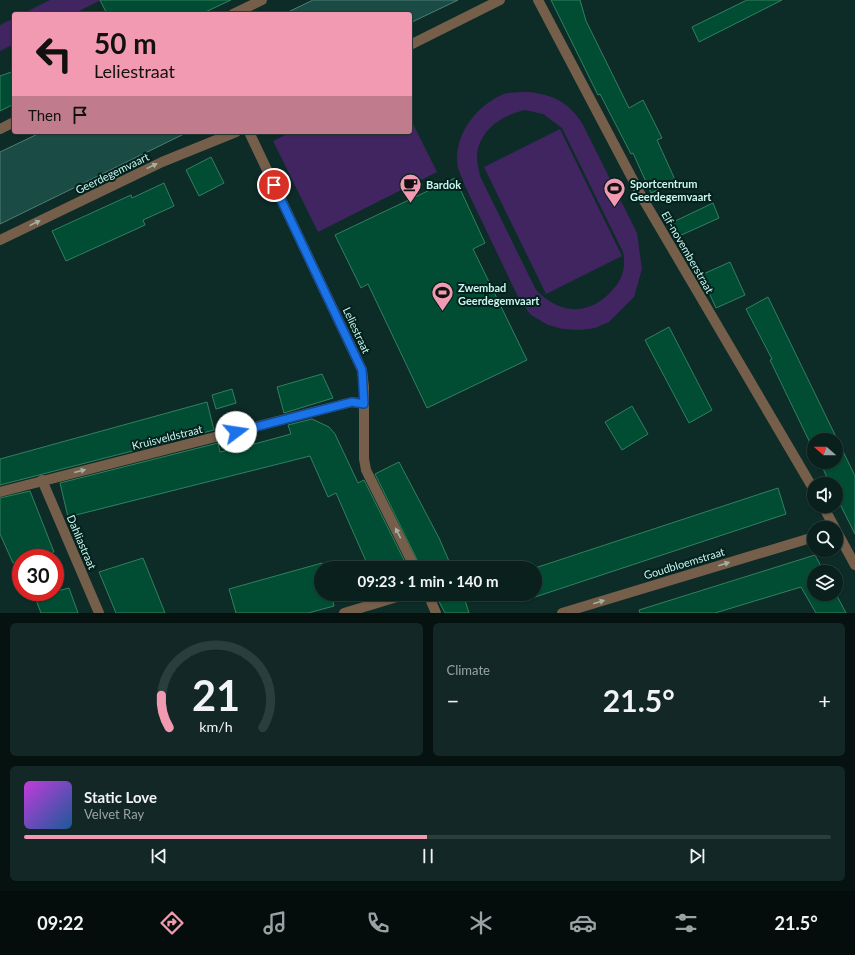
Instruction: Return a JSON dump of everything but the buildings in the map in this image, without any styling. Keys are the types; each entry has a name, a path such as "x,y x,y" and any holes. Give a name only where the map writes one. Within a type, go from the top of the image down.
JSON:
{"street":[{"path":"237,12 262,0"},
{"path":"412,44 500,0"},
{"name":"Elf-novemberstraat","path":"538,0 643,199 807,478"},
{"path":"0,129 12,123"},
{"name":"Geerdegemvaart","path":"0,240 162,162 231,134"},
{"name":"Leliestraat","path":"250,134 362,370 364,404 363,448 366,470 412,561"},
{"name":"Kruisveldstraat","path":"0,492 42,480 352,402 364,404"},
{"name":"Dahliastraat","path":"42,480 99,613"},
{"name":"Goudbloemstraat","path":"562,613 807,539"},
{"path":"843,542 855,565"},
{"path":"344,613 384,601"},
{"path":"431,601 436,613"}],"shaded area":[{"path":"50,0 101,0 77,12 26,12"},
{"path":"12,19 12,45 0,51 0,25"},
{"name":"Sportcentrum Geerdegemvaart","path":"513,92 529,92 546,95 560,101 577,116 582,123 637,233 642,269 634,297 609,322 595,328 581,330 563,329 548,325 531,315 520,301 465,186 458,168 457,156 459,145 468,124 476,114 484,106 504,94","holes":["525,110 543,114 562,128 623,252 623,271 618,283 606,297 586,308 576,309 556,305 536,290 480,176 477,159 478,148 482,139 493,126 500,120 516,112"]},
{"path":"412,122 437,172 318,232 273,141 287,134 412,134"},
{"path":"560,129 622,256 546,294 484,167"}],"water":[{"path":"313,0 458,0 412,22 412,12 288,12"},
{"path":"38,134 184,134 0,224 0,152"}],"place":[{"name":"Bardok","path":"411,204"},
{"name":"Sportcentrum Geerdegemvaart","path":"614,208"},
{"name":"Zwembad Geerdegemvaart","path":"443,312"}],"route":[{"path":"236,432 352,402 364,404 362,370 274,185"}]}
